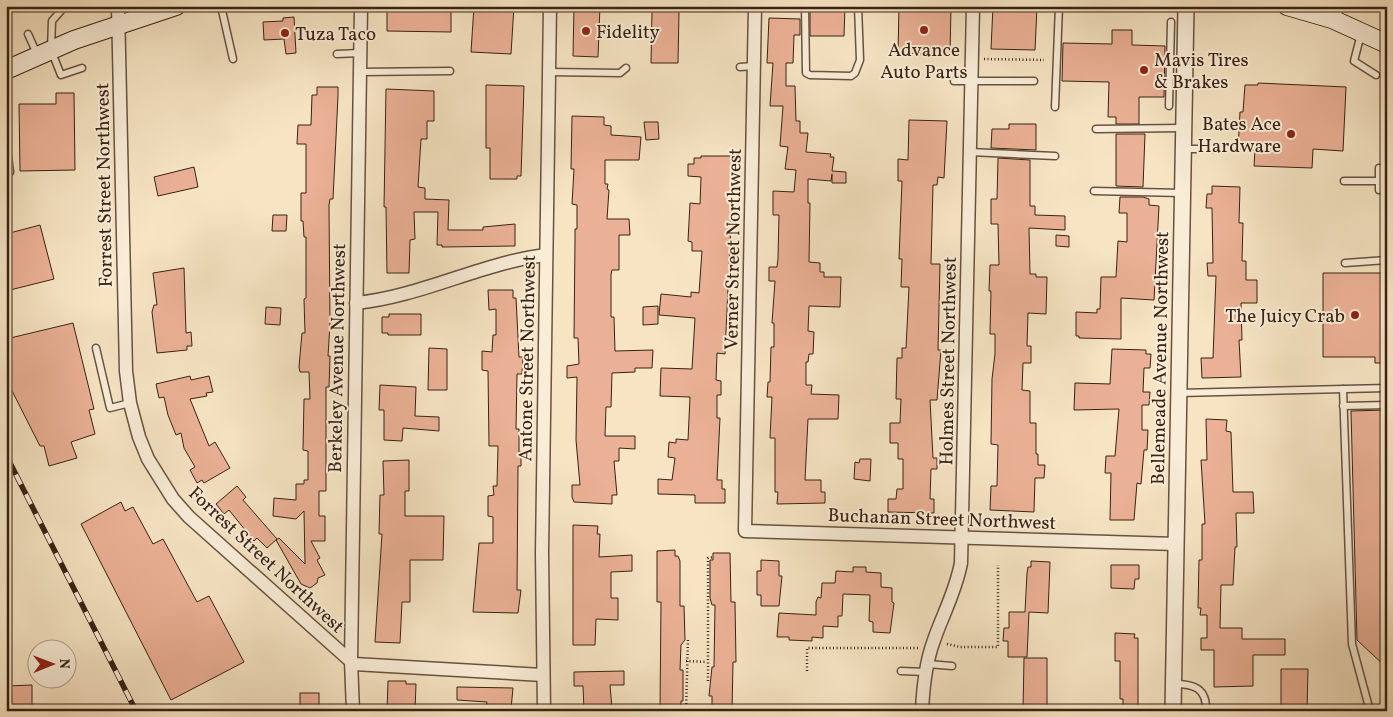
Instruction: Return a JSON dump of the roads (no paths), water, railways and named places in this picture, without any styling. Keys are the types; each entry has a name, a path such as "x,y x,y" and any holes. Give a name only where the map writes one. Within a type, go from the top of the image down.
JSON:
{"main road":[{"path":"6,70 118,15 176,6"},
{"path":"1287,6 1338,14 1362,32 1387,44"}],"street":[{"name":"Berkeley Avenue Northwest","path":"353,711 351,661 361,6"},
{"name":"Antone Street Northwest","path":"544,711 542,553 550,6"},
{"name":"Verner Street Northwest","path":"746,493 755,6"},
{"name":"Holmes Street Northwest","path":"922,711 923,686 931,648 956,587 961,563 973,6"},
{"name":"Bellemeade Avenue Northwest","path":"1173,711 1186,6"},
{"name":"Forrest Street Northwest","path":"118,15 126,371 130,403 139,437 148,459 173,499 189,517 351,661"},
{"path":"356,303 450,281 530,257 546,255"},
{"name":"Buchanan Street Northwest","path":"746,493 745,531 1176,544"},
{"path":"351,661 358,665 420,666 544,675"}],"lane":[{"path":"44,52 52,21 66,6"},
{"path":"221,6 233,58"},
{"path":"805,6 806,73 810,75 851,76 855,73 860,60 858,6"},
{"path":"1055,107 1058,6"},
{"path":"1169,106 1171,22"},
{"path":"1362,32 1354,61 1376,74"},
{"path":"28,34 61,75 82,68"},
{"path":"337,54 360,53"},
{"path":"740,67 754,66"},
{"path":"549,72 620,73 626,68"},
{"path":"360,72 450,70"},
{"path":"954,81 1034,81"},
{"path":"1096,129 1183,128"},
{"path":"6,141 10,172 6,174"},
{"path":"1183,149 1215,148"},
{"path":"970,152 1055,156"},
{"path":"1378,190 1379,168"},
{"path":"1344,181 1387,180"},
{"path":"1094,191 1182,193"},
{"path":"1344,263 1387,260"},
{"path":"96,348 110,408 130,403"},
{"path":"1178,393 1387,388"},
{"path":"1343,389 1352,644 1370,711"},
{"path":"1343,406 1387,405"},
{"path":"901,671 952,666"},
{"path":"1174,684 1198,687 1204,693 1206,711"}],"railway":[{"path":"6,455 136,711"}],"place":[{"name":"Advance Auto Parts","path":"924,30"},
{"name":"Fidelity","path":"586,31"},
{"name":"Tuza Taco","path":"285,33"},
{"name":"Mavis Tires & Brakes","path":"1144,70"},
{"name":"Bates Ace Hardware","path":"1291,134"},
{"name":"The Juicy Crab","path":"1355,315"}]}
